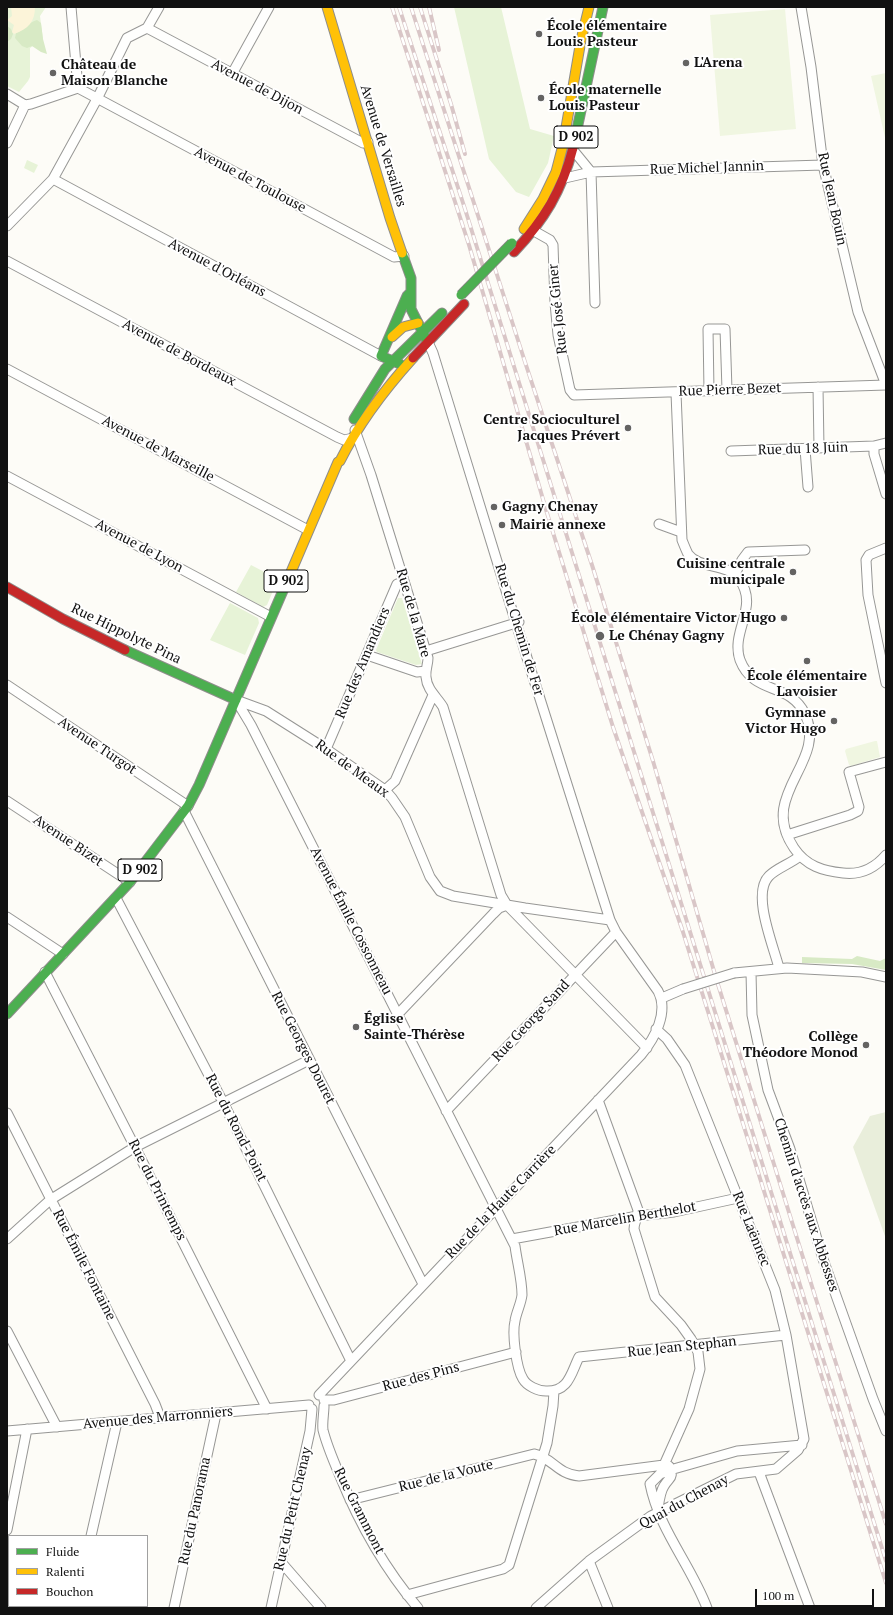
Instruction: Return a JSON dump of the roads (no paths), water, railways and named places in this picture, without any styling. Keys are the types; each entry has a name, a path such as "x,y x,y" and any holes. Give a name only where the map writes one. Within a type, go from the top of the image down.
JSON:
{"main road":[{"name":"Avenue de Versailles","path":"327,7 392,225 411,278 411,309 427,340"},
{"name":"D 902","path":"513,248 532,217 556,172 563,145 581,40 589,7"},
{"name":"D 902","path":"7,1014 130,882 186,809 199,785 308,530 338,462 340,461 351,437 368,412 404,366 463,300 513,248 534,231 552,205 565,178 573,150 603,7"},
{"name":"Avenue de Versailles","path":"381,356 410,292"},
{"name":"D 902","path":"351,437 357,411 392,361 420,327 463,300"},
{"name":"Avenue de Versailles","path":"388,341 396,331 404,326 420,327"},
{"path":"381,356 404,366"},
{"name":"Rue Hippolyte Pina","path":"7,587 63,619 110,643 236,700"}],"street":[{"path":"7,94 25,105 78,88 71,7"},
{"path":"7,226 53,180 128,38 147,28 159,7"},
{"path":"232,74 269,7"},
{"name":"Rue Jean Bouin","path":"801,7 811,67 823,165 858,312 886,385"},
{"name":"Avenue de Dijon","path":"147,28 363,143 368,142"},
{"name":"Avenue de Toulouse","path":"78,88 394,257 404,256"},
{"path":"7,143 25,105"},
{"path":"573,150 591,172 595,303"},
{"name":"Rue Michel Jannin","path":"565,178 591,172 823,165"},
{"name":"Avenue d'Orléans","path":"53,180 381,356"},
{"name":"Rue José Giner","path":"534,231 550,240 553,245 555,303 558,335 570,390 574,395"},
{"name":"Avenue de Bordeaux","path":"7,261 351,437"},
{"path":"709,391 708,329 725,329 727,390"},
{"name":"Rue du Chemin de Fer","path":"427,340 433,353 610,920"},
{"name":"Avenue de Marseille","path":"7,369 308,530"},
{"name":"Rue Pierre Bezet","path":"574,395 676,393 886,385"},
{"path":"818,387 819,448"},
{"path":"351,437 353,427 372,393 371,389"},
{"path":"676,393 682,540 689,554 698,561 730,570 735,574 746,592 747,603 746,614 740,631 738,645 740,659 746,671 754,680 764,686 792,697 802,709 809,728 808,748 783,807 782,816 787,835 800,856 806,862 818,868 846,874 864,871 876,865 886,855"},
{"name":"Rue de la Mare","path":"351,437 371,475 426,651 428,666 426,678 433,695 439,700 443,707 501,895 507,905 647,1048"},
{"name":"Rue du 18 Juin","path":"731,451 874,446 886,443"},
{"path":"874,446 874,454 886,494"},
{"path":"805,448 808,487"},
{"name":"Avenue de Lyon","path":"7,476 271,617"},
{"path":"659,524 681,532"},
{"path":"886,548 870,555 866,560 866,565 870,611 886,683"},
{"path":"735,574 748,552 805,550"},
{"name":"Rue des Amandiers","path":"326,749 398,584 404,582"},
{"path":"426,651 517,623"},
{"path":"367,655 417,672 426,671"},
{"name":"Avenue Turgot","path":"7,685 186,809"},
{"path":"385,790 395,781 433,695"},
{"name":"Rue de Meaux","path":"236,700 266,711 326,749 385,790 405,817 430,877 440,891 453,896 610,920"},
{"name":"Avenue Émile Cossonneau","path":"236,700 251,725 512,1239 515,1246 522,1294 514,1328 519,1367 523,1379 534,1389 554,1391"},
{"path":"787,835 850,815 858,811 859,807 849,772 886,762"},
{"name":"Avenue Bizet","path":"7,800 130,882"},
{"name":"Rue Georges Douret","path":"186,809 309,1060 423,1284"},
{"path":"779,968 766,924 763,887 769,876 800,856"},
{"name":"Rue du Rond-Point","path":"116,898 224,1104 351,1361"},
{"path":"398,1014 499,908 507,905"},
{"path":"7,917 63,954"},
{"path":"610,920 616,932 662,998 683,989 734,973 779,968 862,972 886,977"},
{"name":"Rue George Sand","path":"446,1111 616,932"},
{"name":"Rue du Printemps","path":"45,972 267,1409"},
{"name":"Chemin d'accès aux Abbesses","path":"751,972 752,1015 768,1090 790,1149 823,1259 873,1399 886,1431"},
{"name":"Rue de la Haute Carrière","path":"311,1407 311,1397 322,1400 351,1361 647,1048 663,1013 662,998"},
{"name":"Rue Laënnec","path":"656,1029 667,1039 685,1065 775,1290 786,1335 804,1439 802,1445"},
{"path":"7,1238 50,1200 135,1147 224,1104 309,1060"},
{"path":"542,1456 569,1475 579,1476 662,1466 689,1409 700,1369 698,1352 695,1346 681,1325 655,1297 634,1229 638,1216 638,1210 598,1100"},
{"name":"Rue Émile Fontaine","path":"7,1113 160,1417"},
{"name":"Rue Marcelin Berthelot","path":"512,1239 638,1216 674,1212 738,1198"},
{"path":"7,1331 57,1427"},
{"name":"Rue Jean Stephan","path":"554,1391 563,1386 574,1373 579,1357 695,1346 786,1335"},
{"name":"Rue des Pins","path":"311,1407 319,1410 322,1400 334,1400 516,1352"},
{"path":"407,1595 503,1569 509,1565 540,1469 542,1456 550,1430 554,1391"},
{"name":"Rue Grammont","path":"322,1400 323,1429 334,1462 350,1500 378,1551 407,1595 418,1608"},
{"name":"Avenue des Marronniers","path":"7,1431 160,1417 311,1407"},
{"name":"Rue du Petit Chenay","path":"271,1608 310,1431 311,1407"},
{"name":"Rue du Panorama","path":"174,1608 216,1414"},
{"path":"91,1535 117,1422"},
{"path":"310,1431 318,1428 323,1429"},
{"path":"7,1530 27,1429"},
{"path":"650,1484 660,1474 670,1470 737,1451 802,1445"},
{"name":"Quai du Chenay","path":"536,1608 589,1561 658,1512 736,1474 776,1469 802,1445"},
{"name":"Rue de la Voute","path":"350,1500 534,1454 542,1456"},
{"path":"658,1512 659,1499 663,1486 671,1478 666,1460"},
{"path":"639,1468 645,1470 662,1522 700,1589 707,1608"},
{"path":"759,1472 810,1608"},
{"path":"589,1561 608,1608"},
{"path":"281,1562 321,1608"}],"railway":[{"path":"392,7 469,245 547,513 613,727 682,929 886,1583"},
{"path":"399,7 465,209 886,1561"},
{"path":"411,7 592,565 653,761 716,978 886,1524"},
{"path":"420,7 451,104 465,154"},
{"path":"429,7 439,50"}],"place":[{"name":"École élémentaire Louis Pasteur","path":"539,34"},
{"name":"L'Arena","path":"686,63"},
{"name":"Château de Maison Blanche","path":"53,73"},
{"name":"École maternelle Louis Pasteur","path":"541,98"},
{"name":"Centre Socioculturel Jacques Prévert","path":"628,428"},
{"name":"Gagny Chenay","path":"494,507"},
{"name":"Mairie annexe","path":"502,525"},
{"name":"Cuisine centrale municipale","path":"793,572"},
{"name":"École élémentaire Victor Hugo","path":"784,618"},
{"name":"Le Chénay Gagny","path":"600,636"},
{"name":"École élémentaire Lavoisier","path":"807,661"},
{"name":"Gymnase Victor Hugo","path":"834,721"},
{"name":"Église Sainte-Thérèse","path":"356,1027"},
{"name":"Collège Théodore Monod","path":"866,1045"}]}
